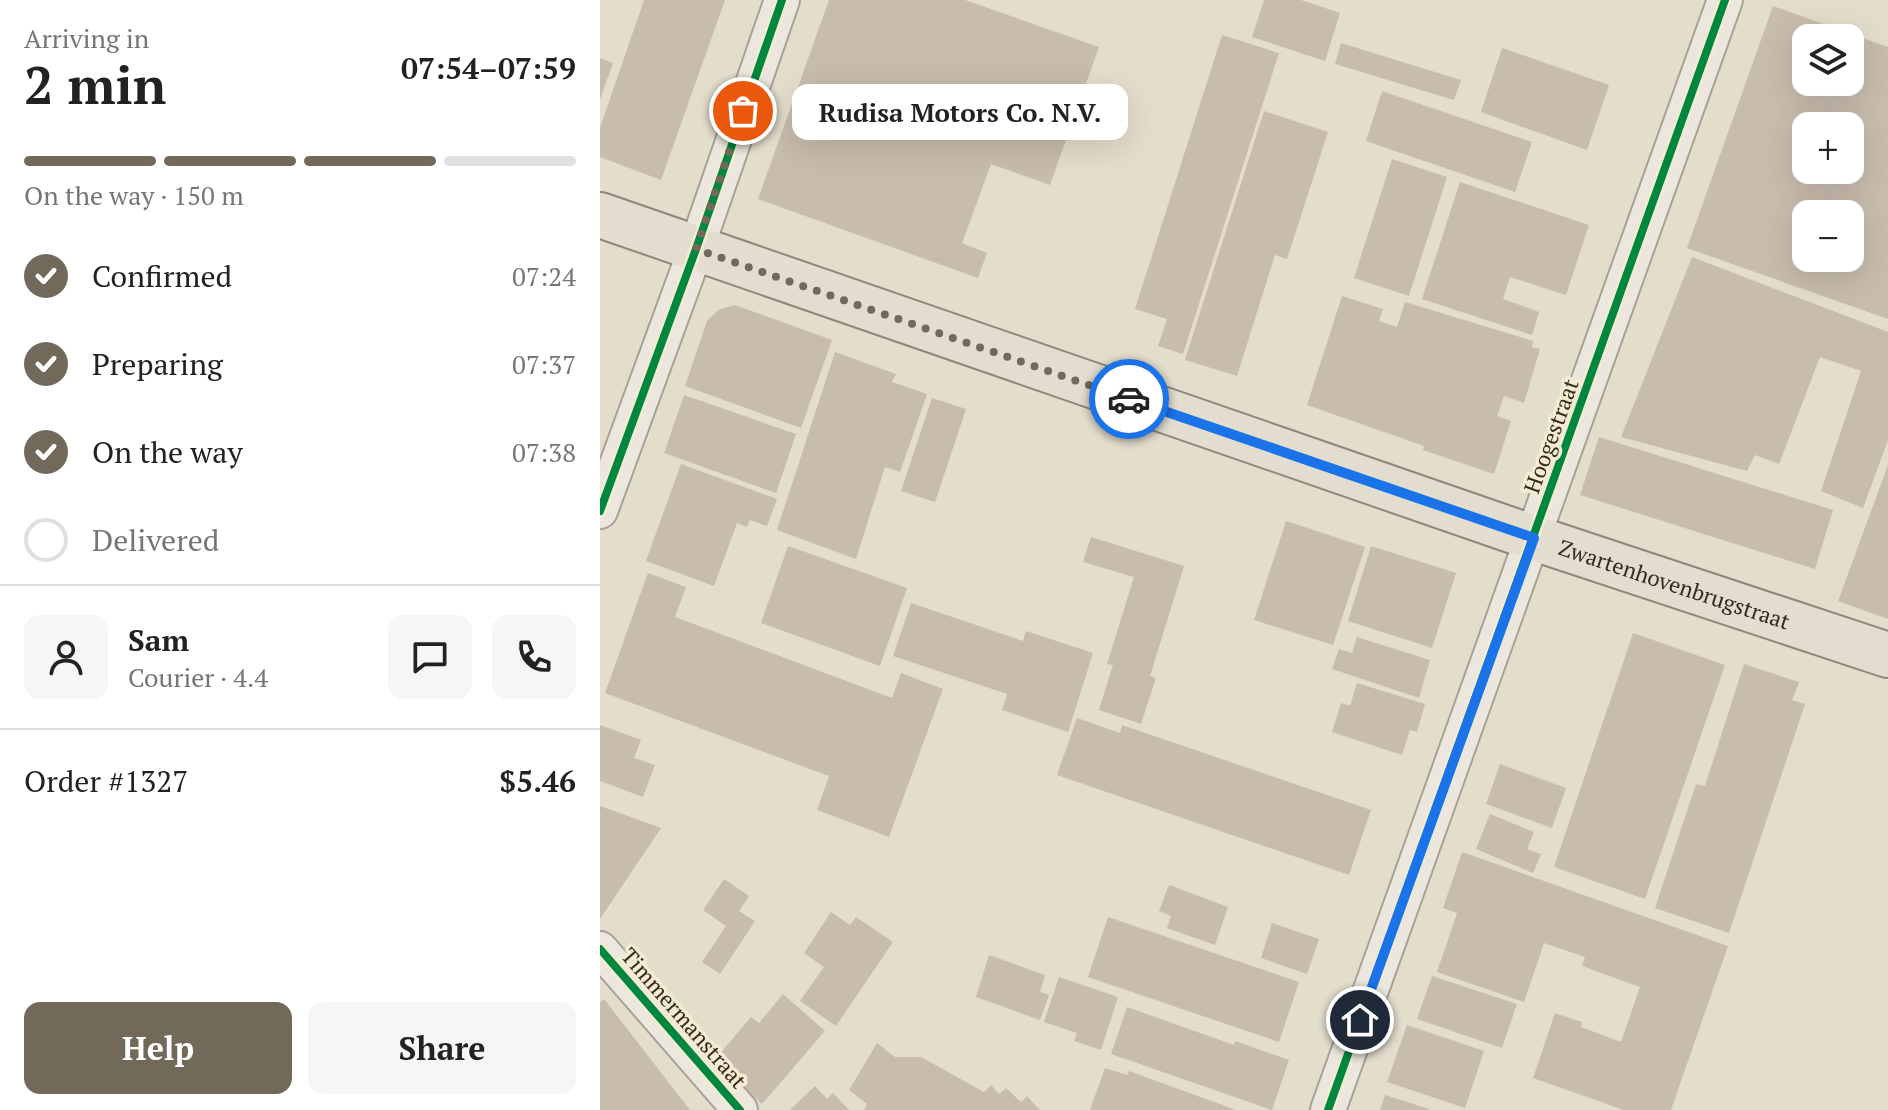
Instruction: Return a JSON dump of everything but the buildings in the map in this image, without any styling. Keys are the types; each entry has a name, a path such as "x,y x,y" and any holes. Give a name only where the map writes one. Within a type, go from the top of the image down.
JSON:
{"main road":[{"name":"Zwartenhovenbrugstraat","path":"600,215 1534,538 1888,655"}],"street":[{"path":"600,511 696,249 782,0"},
{"name":"Hoogestraat","path":"1328,1110 1725,0"},
{"name":"Timmermanstraat","path":"600,949 740,1110"}],"cycle path":[{"path":"600,511 696,249 782,0"},
{"path":"1328,1110 1725,0"},
{"path":"600,949 740,1110"}],"way so far":[{"path":"743,111 696,249 1129,399"}],"place":[{"name":"Rudisa Motors Co. N.V.","path":"743,111"}],"route":[{"path":"1129,399 1534,538 1360,1020"}]}
